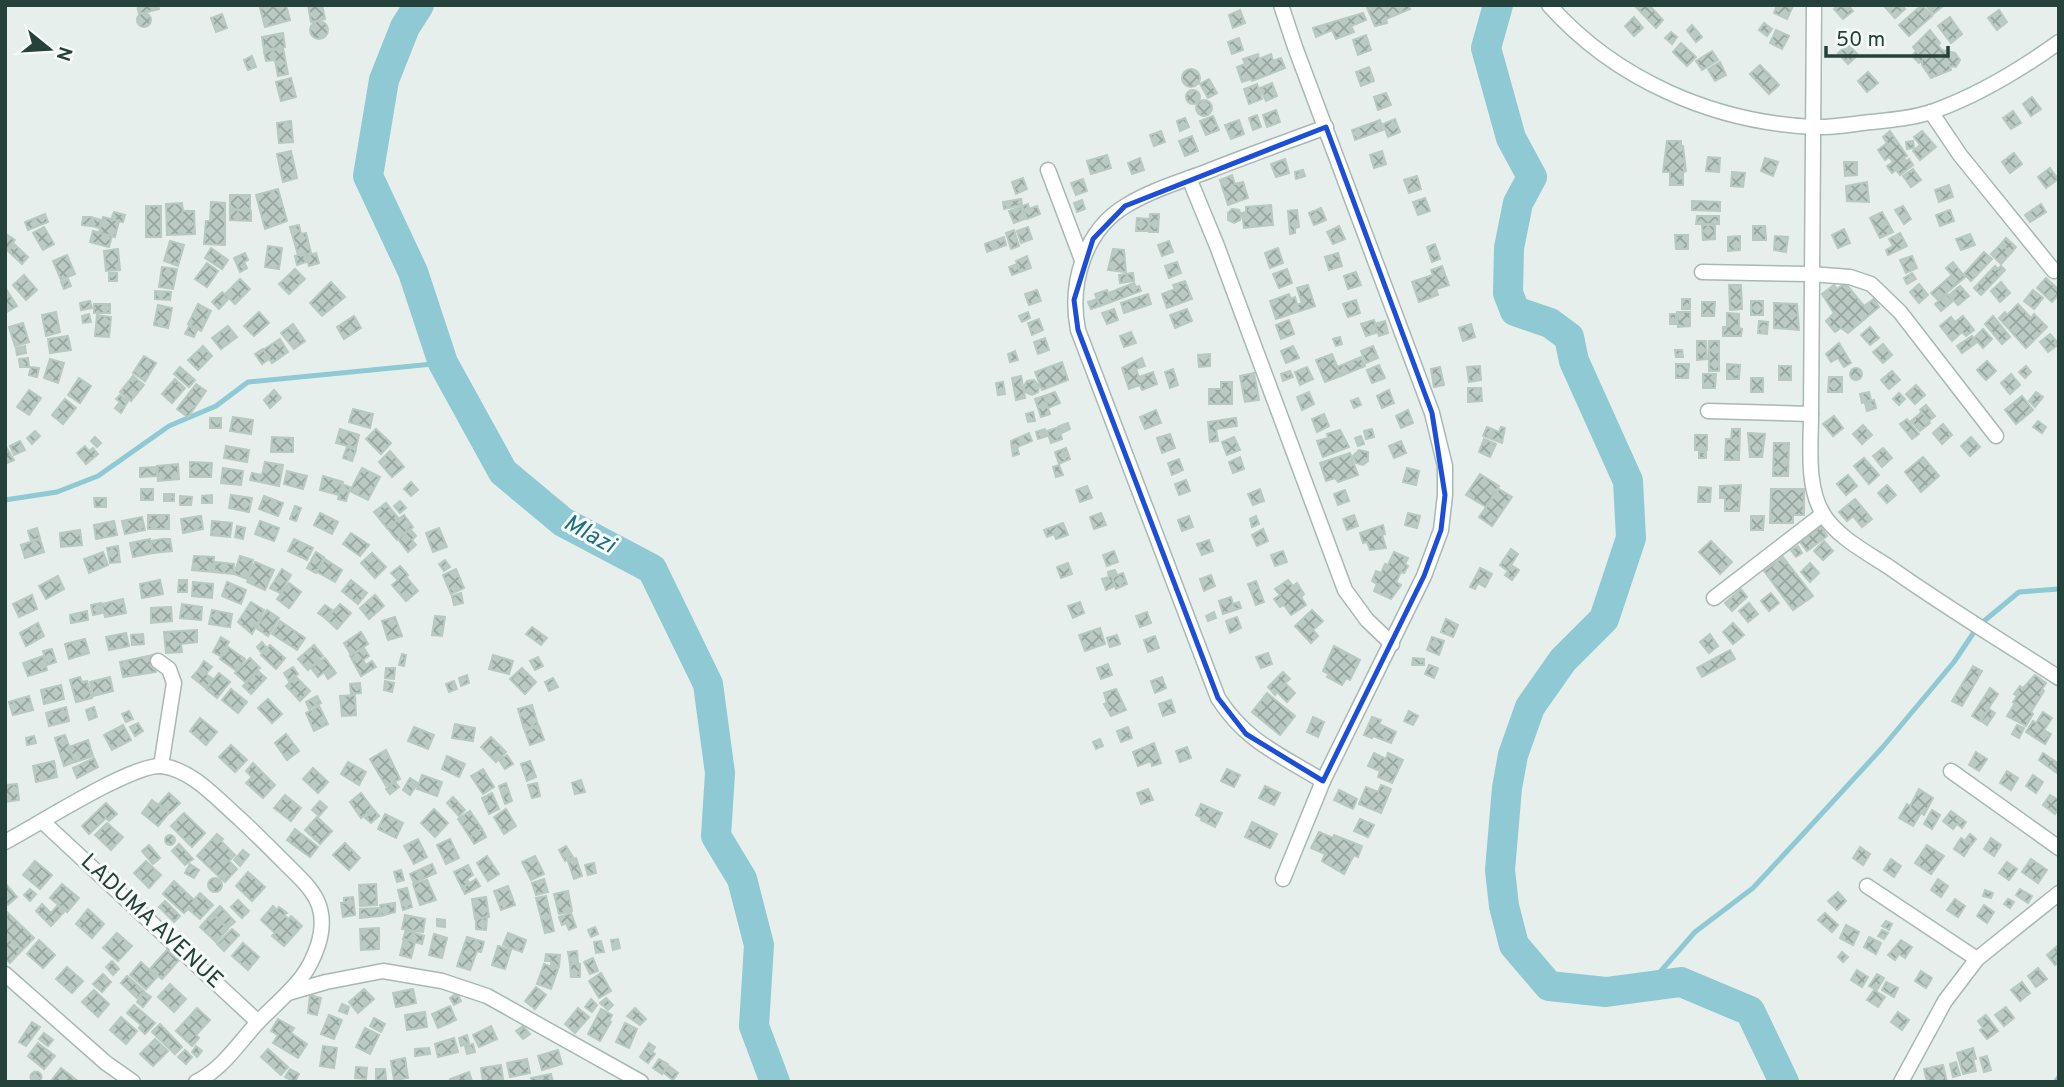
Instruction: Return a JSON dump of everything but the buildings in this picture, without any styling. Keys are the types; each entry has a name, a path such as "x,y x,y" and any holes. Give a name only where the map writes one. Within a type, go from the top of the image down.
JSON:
{"street":[{"path":"1281,5 1432,413 1445,466 1441,530 1424,576 1324,781 1283,879"},
{"path":"1549,5 1611,60 1676,96 1702,106 1748,117 1814,127 1886,120 1931,112 1996,83 2059,42"},
{"path":"1814,5 1811,414 1813,485 1823,514 1850,541 2059,678"},
{"path":"1931,112 1960,155 2054,271"},
{"path":"1324,781 1246,734 1218,698 1079,330 1074,300 1082,260 1093,239 1112,215 1146,194 1326,127"},
{"path":"1048,170 1082,260"},
{"path":"1189,178 1217,246 1345,590 1367,620 1392,644"},
{"path":"1702,272 1810,274 1862,280 1880,292 1920,337 1996,436"},
{"path":"1709,411 1811,414"},
{"path":"1714,598 1823,514"},
{"path":"158,661 169,669 174,683 161,766"},
{"path":"5,842 121,778 142,769 161,766 199,783 308,886 323,916 320,939 309,966 288,993 225,1060 196,1082"},
{"path":"1951,771 2059,848"},
{"name":"LADUMA AVENUE","path":"43,822 258,1022"},
{"path":"1867,886 1977,959"},
{"path":"1901,1082 1945,1001 1977,959 2059,894"},
{"path":"288,993 326,982 383,971 442,981 487,996 641,1082"},
{"path":"5,974 106,1063 133,1082"}],"highlighted area":[{"path":"1326,127 1432,413 1445,495 1441,530 1424,576 1323,781 1246,734 1218,698 1078,330 1074,300 1093,239 1125,206"}],"waterway":[{"name":"Mlazi","path":"419,5 405,27 384,80 368,176 413,272 443,363 503,472 563,522 652,569 708,684 720,773 716,836 742,879 759,945 754,1026 775,1082"},
{"path":"1498,5 1486,48 1511,138 1532,177 1518,203 1509,248 1508,293 1515,311 1550,323 1569,337 1574,361 1628,481 1631,538 1604,619 1563,660 1530,707 1513,755 1507,788 1500,870 1504,906 1514,945 1549,986 1606,992 1681,982 1750,1011 1784,1082"},
{"path":"5,500 57,492 98,476 169,426 216,406 248,382 443,363"},
{"path":"1646,988 1695,932 1753,888 1882,748 1954,662 1978,626 2019,592 2059,589"},
{"path":"2055,1082 2059,1077"}]}
